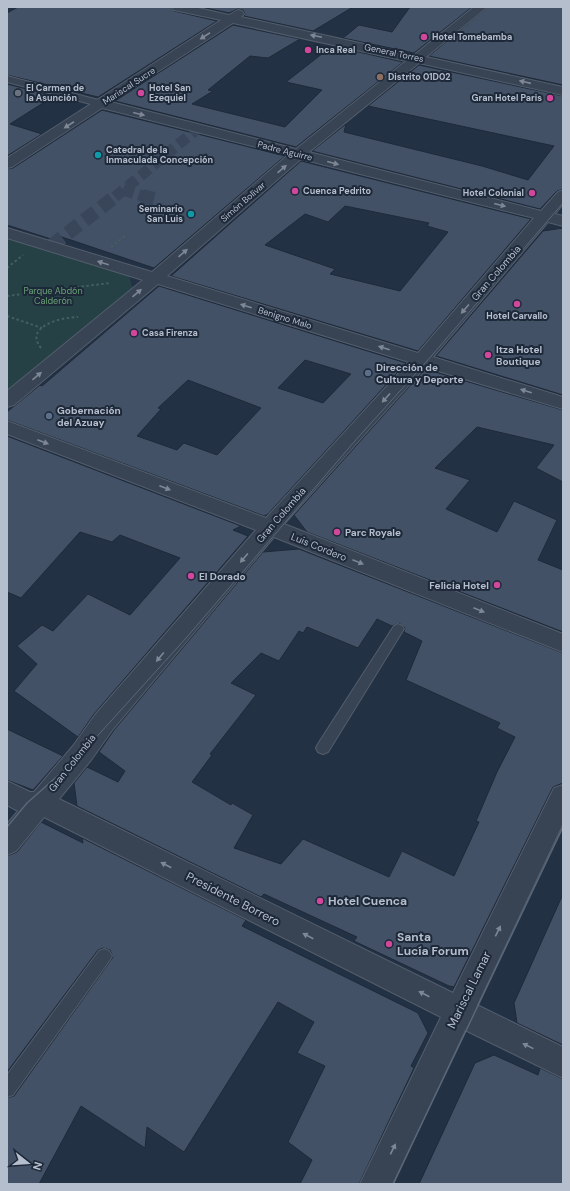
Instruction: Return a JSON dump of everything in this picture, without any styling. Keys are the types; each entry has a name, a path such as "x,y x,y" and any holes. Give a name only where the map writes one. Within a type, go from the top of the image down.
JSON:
{"street":[{"name":"General Torres","path":"178,7 419,58 563,91"},
{"name":"Mariscal Sucre","path":"7,164 250,7"},
{"name":"Simón Bolívar","path":"7,400 154,279 298,154 481,7"},
{"name":"Padre Aguirre","path":"7,79 563,221"},
{"name":"Gran Colombia","path":"7,843 82,753 104,722 270,527 422,359 563,195"},
{"name":"Benigno Malo","path":"7,233 563,403"},
{"name":"Luis Cordero","path":"7,427 270,527 563,643"},
{"name":"Presidente Borrero","path":"7,792 27,803 41,802 563,1063"},
{"name":"Mariscal Lamar","path":"376,1184 563,796"}],"lane":[{"path":"323,748 398,629"},
{"path":"7,1089 104,956"}],"path":[{"path":"7,296 115,282"},
{"path":"7,316 42,328"},
{"path":"44,351 39,346 37,340 38,334 42,328 66,317 80,318"}],"green space":[{"name":"Parque Abdón Calderón","path":"7,234 128,272 133,290 7,393"}],"building":[{"path":"18,7 171,7 174,11 217,21 98,97 7,75 7,13"},
{"path":"201,7 353,7 313,31 244,16 245,14 243,10 238,9 229,13"},
{"path":"410,7 472,7 414,53 343,38 359,25 392,32"},
{"path":"488,7 563,7 563,85 429,56"},
{"path":"233,25 300,39 268,58 250,56 208,90 213,91 192,104 285,127 322,90 286,82 332,46 403,62 296,147 115,101"},
{"path":"419,65 563,96 563,189 557,191 540,209 312,151 346,124 344,132 482,166 528,180 554,146 368,106"},
{"path":"7,84 54,96 10,124 42,134 7,156"},
{"path":"102,110 285,156 154,268 59,236 54,240 7,225 7,169 13,168"},
{"path":"301,161 531,219 418,351 171,276","holes":["345,206 429,223 427,226 448,232 400,291 330,274 335,269 265,245 305,214 328,222"]},
{"path":"563,228 563,395 436,356 543,231"},
{"path":"159,286 406,363 268,514 264,516 7,420 7,412 40,385 42,386","holes":["305,360 351,374 323,403 278,388","188,380 261,408 217,455 184,443 177,450 137,436 161,409 158,408"]},
{"path":"425,369 563,410 563,482 536,468 554,445 477,427 435,468 470,480 446,509 497,532 514,501 557,520 538,560 563,570 563,632 307,532 294,515"},
{"path":"7,436 241,526 233,530 248,536 94,714 78,737 14,691 37,664 17,646 42,625 53,631 88,594 130,615 180,558 120,535 112,542 80,532 21,598 7,592"},
{"path":"299,549 563,653 563,783 553,787 454,987 354,941 357,937 264,894 261,897 77,806 74,783 87,767 118,782 125,771 99,752 114,730 263,552","holes":["377,619 392,626 399,623 405,628 404,632 422,641 406,680 500,723 497,728 515,737 497,772 476,821 479,822 454,876 402,851 389,877 303,839 281,864 234,848 253,815 232,803 231,805 192,782 212,755 210,754 256,695 231,683 261,653 279,661 299,631 303,633 307,627 358,648"]},
{"path":"7,729 63,756 33,790 7,780"},
{"path":"41,822 83,843 82,838 246,920 242,926 418,1013 428,1033 411,1066 414,1068 359,1184 300,1184 312,1160 288,1142 325,1066 297,1053 314,1022 278,1002 184,1152 147,1127 145,1148 81,1106 39,1184 7,1184 7,1098 14,1096 113,957 110,950 103,948 98,950 7,1072 7,856 17,852"},
{"path":"563,894 563,1045 517,1023 514,1003"},
{"path":"494,1055 538,1075 540,1068 563,1079 563,1184 419,1184 475,1063"}],"tunnel":[{"path":"123,190 197,129"},
{"path":"115,197 123,190"},
{"path":"123,190 146,197"},
{"path":"51,246 116,196"},
{"path":"142,196 146,197"},
{"path":"146,197 154,199"}],"tram line":[{"path":"60,774 82,753 187,637 354,442 427,361 563,203"},
{"path":"7,827 27,803 61,773"},
{"path":"393,1184 563,827"}],"place":[{"name":"Hotel Tomebamba","path":"424,37"},
{"name":"Inca Real","path":"308,50"},
{"name":"Distrito 01D02","path":"380,77"},
{"name":"El Carmen de la Asunción","path":"18,93"},
{"name":"Hotel San Ezequiel","path":"141,93"},
{"name":"Gran Hotel Paris","path":"550,98"},
{"name":"Catedral de la Inmaculada Concepción","path":"98,155"},
{"name":"Cuenca Pedrito","path":"295,191"},
{"name":"Hotel Colonial","path":"532,193"},
{"name":"Seminario San Luis","path":"191,214"},
{"name":"Hotel Carvallo","path":"517,304"},
{"name":"Casa Firenza","path":"134,333"},
{"name":"Itza Hotel Boutique","path":"488,355"},
{"name":"Dirección de Cultura y Deporte","path":"368,373"},
{"name":"Gobernación del Azuay","path":"49,416"},
{"name":"Parc Royale","path":"337,532"},
{"name":"El Dorado","path":"191,576"},
{"name":"Felicia Hotel","path":"497,585"},
{"name":"Hotel Cuenca","path":"320,901"},
{"name":"Santa Lucía Forum","path":"389,944"}]}
